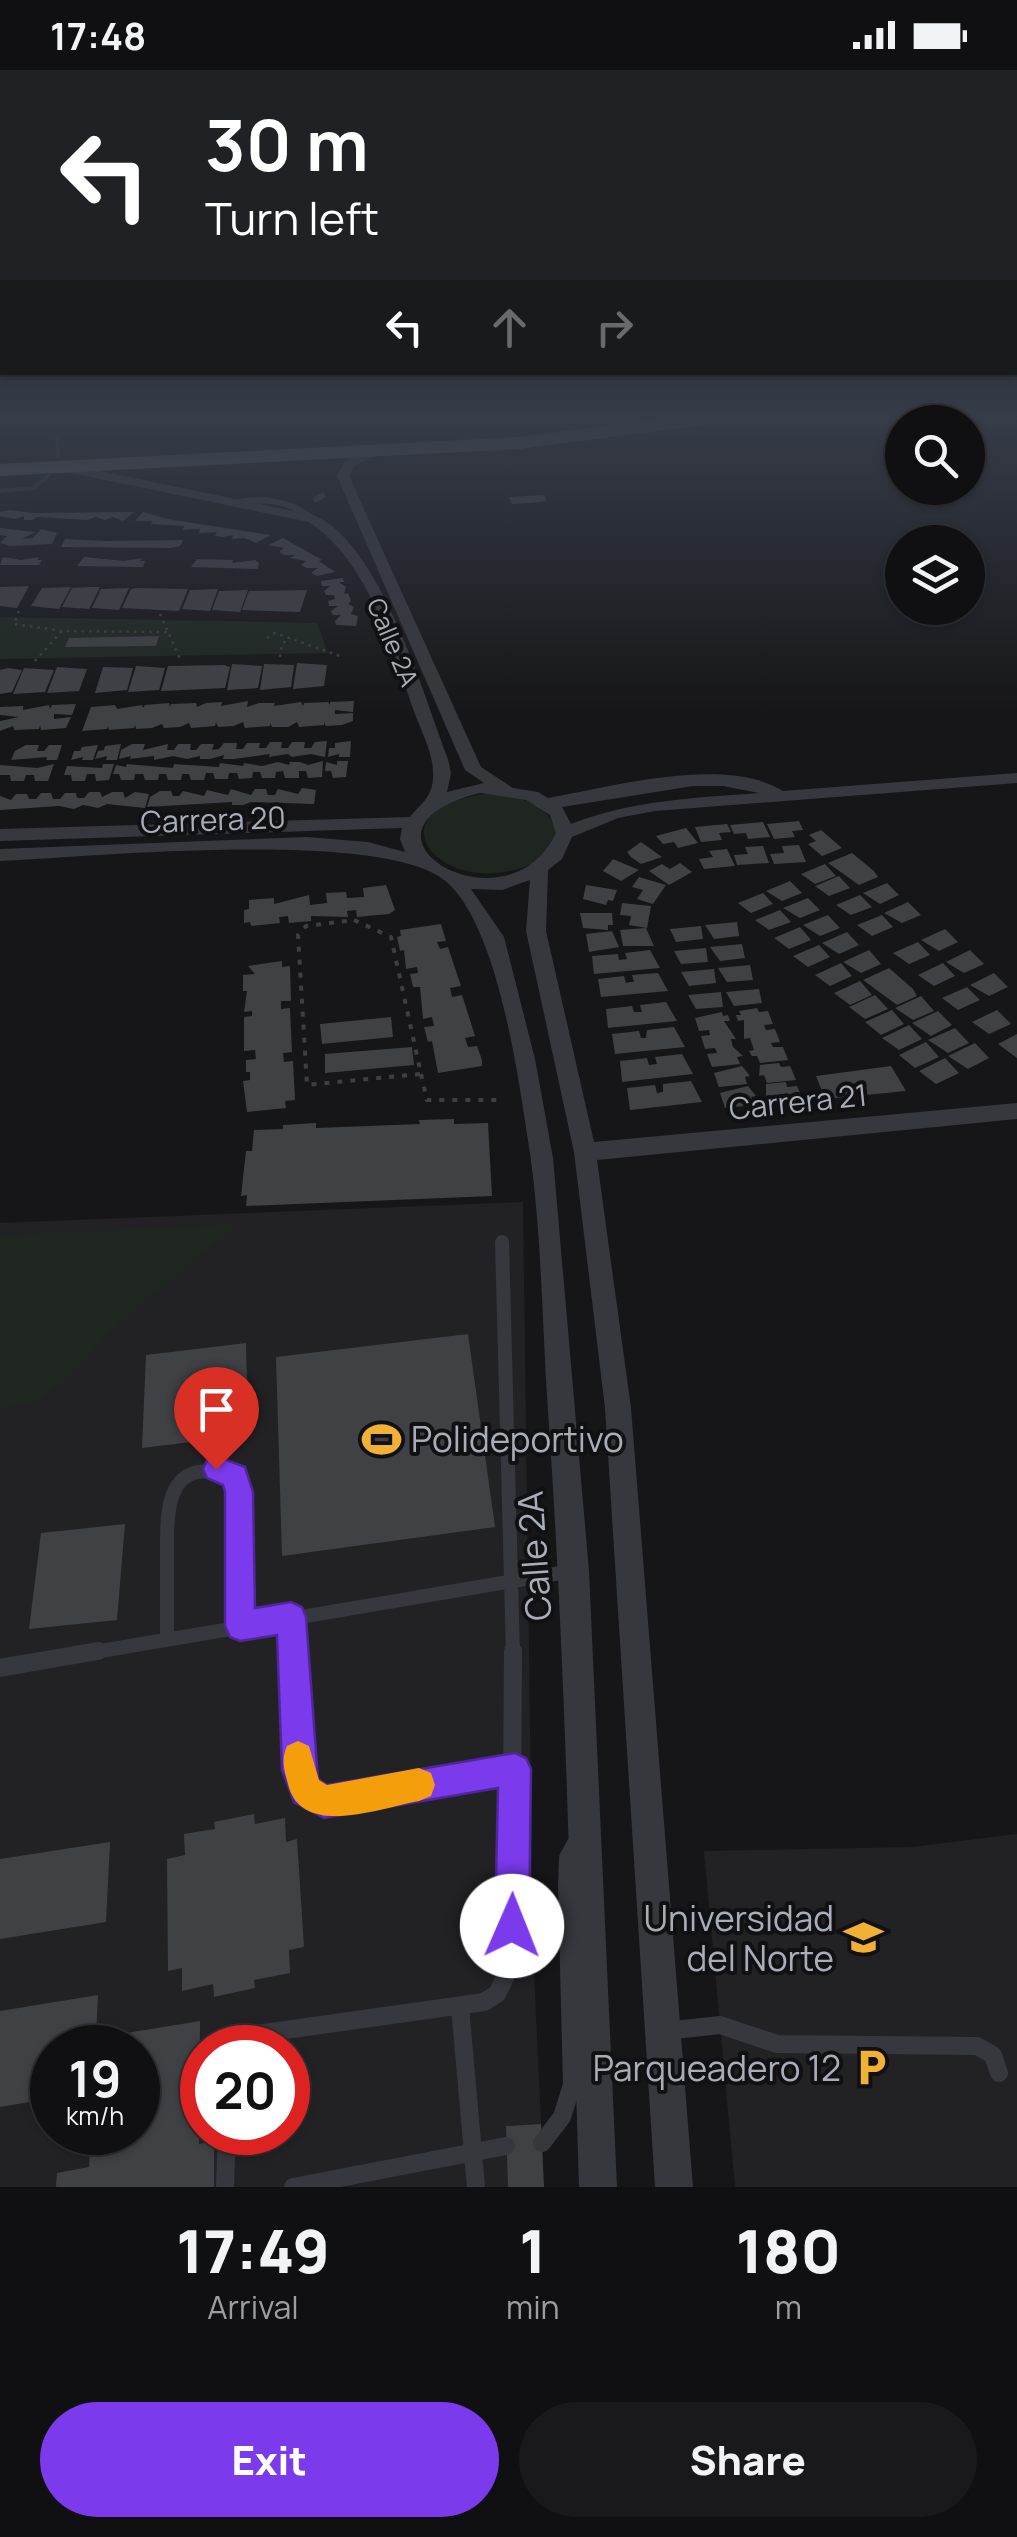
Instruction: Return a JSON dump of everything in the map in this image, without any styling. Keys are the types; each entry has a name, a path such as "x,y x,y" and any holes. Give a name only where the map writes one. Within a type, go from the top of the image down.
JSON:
{"street":[{"path":"299,516 346,519 350,516"},
{"name":"Calle 2A","path":"361,516 474,770 505,789"},
{"name":"Calle 2A","path":"316,519 340,534 357,558 391,635 440,759 442,773 436,801"},
{"path":"566,833 628,810 1017,778"},
{"path":"547,804 652,786 717,782 758,784 786,796"},
{"path":"505,789 547,804 561,818 566,833 564,847 555,860 540,871 499,882 455,879 426,864 410,842 415,822 436,801 456,792 505,789"},
{"name":"Carrera 20","path":"0,836 415,822"},
{"name":"Carrera 20","path":"0,855 307,843 368,848 426,864"},
{"path":"540,871 536,931 585,1152 618,1408 674,2187"},
{"name":"Calle 2A","path":"455,879 494,936 524,1060 542,1158 574,1571 598,2187"},
{"name":"Carrera 21","path":"585,1152 1017,1110"}],"lane":[{"path":"311,516 316,519"},
{"path":"391,635 416,633"},
{"path":"310,2027 484,2002 498,1994 511,1965 515,1769 502,1242"},
{"path":"167,1639 167,1506 174,1487 192,1473 216,1469 235,1476 239,1492 240,1626"},
{"path":"0,1668 574,1571"},
{"path":"291,1617 298,1770 314,1799 324,1802 515,1769"},
{"path":"542,2143 556,2130 567,2110 572,2085 568,1858 584,1828"},
{"path":"460,2007 476,2187"},
{"path":"661,2031 720,2025 776,2044 977,2046 993,2055 999,2073"},
{"path":"293,2187 506,2146"},
{"path":"226,2155 226,2187"}],"path":[{"path":"19,612 14,624 62,631 168,632"},
{"path":"160,614 180,659"},
{"path":"35,661 62,631"},
{"path":"267,638 276,633 340,656"},
{"path":"280,657 282,644 290,638"},
{"path":"422,1074 307,1085 298,935 306,926 354,920 391,937 428,1100 497,1100"}],"shaded area":[{"path":"0,617 317,623 328,653 0,659"},
{"path":"484,794 528,801 545,813 557,832 543,858 509,871 478,873 452,866 433,853 424,837 428,819 447,804"},
{"path":"523,1202 533,1951 544,2187 0,2187 0,1223"},
{"path":"238,1224 112,1330 70,1376 37,1402 0,1409 0,1235"},
{"name":"Universidad del Norte","path":"1017,1834 1017,2187 735,2187 704,1851 913,1847"}],"building":[{"path":"0,516 129,516 123,521 113,517 24,520 24,516"},
{"path":"140,516 156,516 271,535 256,543 245,538 232,539 233,535 215,536 217,532 183,530 184,526 135,521"},
{"path":"0,528 35,532 22,539 33,538 41,529 57,533 52,544 10,546 0,543 7,536 0,535"},
{"path":"283,538 335,572 317,576 311,573 318,568 307,568 301,565 306,561 279,552 284,548 268,545"},
{"path":"65,539 183,540 180,546 170,548 61,547"},
{"path":"3,557 42,560 39,565 0,565"},
{"path":"84,557 145,561 143,567 77,566"},
{"path":"197,559 259,563 258,569 191,567"},
{"path":"343,578 344,582 339,582 346,587 344,594 348,593 351,601 348,604 354,607 351,614 358,616 356,626 336,625 341,615 331,611 338,606 329,606 334,595 324,591 330,586 322,586 321,581"},
{"path":"29,586 17,608 0,606 0,587"},
{"path":"71,587 59,609 31,606 42,588"},
{"path":"100,587 89,609 62,607 72,588"},
{"path":"129,588 119,610 92,608 101,589"},
{"path":"131,589 188,589 179,611 122,608"},
{"path":"218,589 210,611 182,609 190,590"},
{"path":"248,590 240,612 212,610 219,591"},
{"path":"307,590 300,612 242,610 249,591"},
{"path":"159,636 156,646 65,647 69,638"},
{"path":"297,663 327,665 324,686 293,689"},
{"path":"232,664 262,666 258,688 227,690"},
{"path":"264,664 294,665 291,687 260,690"},
{"path":"136,666 165,668 159,690 128,692"},
{"path":"168,666 230,667 225,688 161,691"},
{"path":"57,667 87,669 79,691 47,693"},
{"path":"103,667 133,668 127,690 95,693"},
{"path":"24,668 54,670 45,692 13,694"},
{"path":"0,670 22,670 12,692 0,694"},
{"path":"248,701 247,707 259,703 275,703 274,706 301,702 303,706 354,701 353,712 335,710 335,714 353,713 353,721 299,727 297,722 288,727 272,727 270,723 245,728 243,722 218,727 216,722 215,726 191,728 189,723 180,727 164,728 162,724 136,729 135,725 109,730 108,726 82,731 91,707 143,708 169,703 170,707 196,703 197,707"},
{"path":"76,704 72,715 54,714 54,719 71,717 66,728 41,730 40,725 39,729 14,730 13,726 0,731 0,721 19,717 0,715 0,707 23,706 23,710 49,705 50,709 52,705"},
{"path":"327,741 325,757 269,757 270,754 234,759 223,759 224,755 210,759 119,759 121,750 132,744 145,744 143,750 168,744 167,750 174,750 178,744 191,744 190,750 196,750 201,744 214,744 212,750 224,743 237,743 236,749 243,749 247,743 260,743 259,748 266,748 270,742 282,742 281,748 288,748 292,742 305,742 304,748 311,748 315,742"},
{"path":"351,741 350,757 328,757 329,748 335,748 335,743"},
{"path":"121,744 117,760 106,760 107,756 95,759 105,746"},
{"path":"26,745 39,745 37,751 44,751 49,745 62,745 57,760 11,760 15,751"},
{"path":"98,745 93,760 71,760 74,751"},
{"path":"323,761 322,777 308,778 306,771 299,771 299,778 285,778 283,771 276,772 275,778 262,778 260,772 253,772 252,778 239,779 237,773 229,773 228,779 215,779 213,773 206,773 204,780 191,780 189,774 182,774 181,780 168,780 166,774 159,774 158,780 145,780 143,774 135,774 134,780 121,780 119,774 113,774 116,765 127,764 173,768 174,764 219,767 220,763 262,766"},
{"path":"337,761 348,761 346,777 333,778 331,771 325,771 326,762 337,765"},
{"path":"54,764 48,781 35,781 34,775 26,775 24,781 11,781 10,775 0,775 0,765 37,768"},
{"path":"103,764 114,764 109,780 96,781 95,774 87,774 85,781 72,781 71,775 64,775 67,766 102,768"},
{"path":"302,788 316,790 314,804 232,802 147,807 150,797 160,791 171,791 173,796 183,791 204,796 207,790 228,795 231,789 251,795 255,789 266,789 268,795 275,795 278,789 298,794"},
{"path":"89,792 100,792 102,797 123,792 125,798 135,792 149,794 145,808 107,804 98,808 83,805 74,809 59,806 0,810 0,796 11,800 16,794 27,794 29,799 36,799 41,793 51,793 53,799 60,799 65,793 76,793 77,798 84,798"},
{"path":"799,821 803,830 792,831 795,837 774,839 767,824"},
{"path":"763,822 770,837 748,839 746,833 734,834 730,825"},
{"path":"727,824 731,832 719,833 722,840 701,842 695,827"},
{"path":"686,828 698,843 678,848 674,842 663,844 656,836"},
{"path":"821,830 842,848 822,856 808,844 816,841 809,835"},
{"path":"641,842 662,857 641,864 631,857 627,852"},
{"path":"799,845 806,862 774,864 770,854 784,853 782,846"},
{"path":"763,846 769,863 737,865 734,855 748,854 745,847"},
{"path":"727,849 735,866 704,869 699,859 713,857 709,851"},
{"path":"852,853 878,877 859,885 828,863"},
{"path":"613,859 639,870 621,881 603,871"},
{"path":"680,863 692,872 669,885 649,871 662,864 670,869"},
{"path":"825,864 836,876 815,884 801,874"},
{"path":"839,876 850,888 829,896 815,886"},
{"path":"639,877 666,885 653,904 637,899 643,890 632,887"},
{"path":"790,881 802,893 782,901 766,891"},
{"path":"887,883 899,895 880,904 863,893"},
{"path":"386,885 395,910 389,914 357,917 356,910 347,911 348,917 311,916 311,921 289,923 288,916 279,917 280,923 244,923 249,900 274,898 274,904 309,895 310,905 327,903 326,893 346,892 347,898 364,897 363,888"},
{"path":"586,885 617,890 613,901 608,900 606,905 583,899"},
{"path":"763,893 773,904 751,913 738,903"},
{"path":"860,895 872,907 851,915 836,905"},
{"path":"808,898 820,910 800,918 783,908"},
{"path":"908,902 921,915 902,923 884,913"},
{"path":"622,903 651,906 647,928 629,925 631,916 620,915"},
{"path":"780,910 791,922 769,930 755,920"},
{"path":"580,913 612,913 613,925 608,925 608,930 583,928"},
{"path":"828,915 840,928 820,936 803,925"},
{"path":"882,915 893,927 872,936 857,925"},
{"path":"737,922 739,936 714,939 705,925"},
{"path":"441,924 446,941 437,942 440,949 448,947 461,986 450,988 452,997 462,995 475,1036 465,1038 468,1047 477,1046 482,1066 438,1073 432,1041 428,1042 424,1027 434,1026 432,1017 423,1019 420,987 413,987 410,974 418,973 417,967 406,969 404,950 400,951 397,937 401,936 400,930"},
{"path":"701,926 703,939 676,942 670,929"},
{"path":"800,927 811,940 789,949 774,938"},
{"path":"646,928 654,946 623,946 620,930"},
{"path":"945,929 958,942 939,951 921,940"},
{"path":"612,931 619,947 589,952 586,934"},
{"path":"847,932 859,945 839,954 822,943"},
{"path":"918,942 930,955 909,964 893,953"},
{"path":"742,944 745,958 720,961 710,947"},
{"path":"819,945 830,957 808,967 793,956"},
{"path":"706,948 708,962 681,964 674,951"},
{"path":"650,950 660,968 594,974 592,956 618,954 619,960 627,959 625,953"},
{"path":"869,950 881,964 861,973 843,962"},
{"path":"970,950 984,964 964,973 946,962"},
{"path":"282,961 282,967 290,966 291,1001 281,1001 281,1009 290,1008 292,1052 283,1053 284,1062 293,1061 295,1100 285,1101 286,1108 247,1112 243,1081 250,1080 250,1072 246,1072 246,1060 256,1059 255,1050 244,1051 244,1017 252,1016 252,1011 244,1012 247,991 243,991 243,975 255,974 248,966"},
{"path":"841,963 852,976 830,986 815,975"},
{"path":"943,963 955,976 934,986 918,975"},
{"path":"750,965 753,980 727,982 718,968"},
{"path":"889,968 917,996 897,1005 863,980"},
{"path":"714,969 716,983 689,986 681,972"},
{"path":"658,973 668,991 601,997 598,979 624,976 626,983 634,982 632,975"},
{"path":"994,973 1008,987 989,996 970,985"},
{"path":"860,981 872,995 850,1005 834,993"},
{"path":"967,987 980,1000 958,1010 942,998"},
{"path":"759,989 762,1003 734,1006 726,992"},
{"path":"721,992 723,1007 696,1009 688,995"},
{"path":"875,995 888,1009 865,1019 849,1007"},
{"path":"921,996 934,1011 913,1020 895,1008"},
{"path":"666,1002 677,1021 608,1028 606,1009 632,1006 634,1012 642,1012 640,1005"},
{"path":"757,1008 759,1012 768,1011 773,1024 764,1025 766,1030 775,1029 780,1042 771,1043 773,1047 783,1047 788,1060 760,1063 749,1051 754,1050 750,1038 744,1039 744,1020 738,1021 736,1015"},
{"path":"892,1010 904,1024 881,1035 865,1022"},
{"path":"997,1010 1011,1024 989,1034 972,1022"},
{"path":"938,1011 952,1025 931,1036 912,1023"},
{"path":"722,1012 723,1016 728,1015 730,1021 724,1021 736,1039 731,1039 733,1047 743,1056 737,1057 740,1064 712,1067 707,1054 717,1053 715,1048 705,1049 701,1036 710,1035 709,1030 699,1031 695,1018"},
{"path":"391,1017 393,1037 322,1044 320,1024"},
{"path":"909,1025 922,1039 899,1050 882,1038"},
{"path":"674,1027 685,1047 615,1054 612,1034 639,1031 641,1038 646,1038 647,1030"},
{"path":"955,1028 969,1043 948,1053 928,1040"},
{"path":"1017,1034 1017,1058 998,1044"},
{"path":"926,1042 939,1057 915,1068 899,1055"},
{"path":"975,1043 989,1058 968,1069 948,1056"},
{"path":"412,1047 414,1065 325,1073 325,1054"},
{"path":"682,1054 693,1074 622,1082 620,1061 647,1058 649,1065 657,1064 655,1057"},
{"path":"945,1058 959,1073 936,1084 919,1071"},
{"path":"779,1063 781,1067 790,1066 796,1080 767,1083 764,1075 759,1076 760,1065"},
{"path":"742,1066 750,1076 745,1077 747,1084 719,1087 714,1073"},
{"path":"891,1066 906,1091 825,1099 816,1076"},
{"path":"691,1081 702,1102 630,1110 627,1088 655,1085 657,1093 663,1092 663,1084"},
{"path":"786,1082 787,1087 797,1086 803,1100 774,1103 771,1095 766,1096 766,1084"},
{"path":"748,1086 756,1096 751,1097 754,1105 725,1108 720,1093"},
{"path":"454,1119 454,1124 488,1123 492,1196 246,1206 247,1195 241,1196 246,1151 252,1151 254,1130 316,1123 316,1128"},
{"name":"Polideportivo","path":"468,1334 495,1527 282,1556 276,1357"},
{"path":"246,1343 248,1435 142,1448 146,1355"},
{"path":"125,1524 117,1620 29,1629 41,1533"},
{"path":"254,1814 255,1824 285,1818 286,1842 297,1839 304,1947 289,1950 290,1973 254,1980 255,1988 214,1997 213,1984 182,1991 182,1968 168,1971 167,1859 185,1855 184,1834 215,1829 214,1822"},
{"path":"110,1842 106,1922 0,1939 0,1859"},
{"path":"98,1995 97,2025 30,2025 30,2102 0,2107 0,2011"},
{"path":"200,2021 200,2025 180,2025 180,2155 214,2155 214,2187 56,2187 57,2173 89,2167 90,2155 160,2155 160,2028"},
{"path":"541,2124 544,2187 508,2187 506,2126"}],"slow traffic":[{"path":"298,1757 298,1770 306,1790 314,1799 324,1802 419,1785"}],"place":[{"name":"Polideportivo","path":"381,1439"},
{"name":"Universidad del Norte","path":"864,1938"},
{"name":"Parqueadero 12","path":"871,2068"}],"route":[{"path":"216,1469 235,1476 239,1492 240,1626 291,1617 298,1770 306,1790 314,1799 324,1802 515,1769 512,1926"}]}
